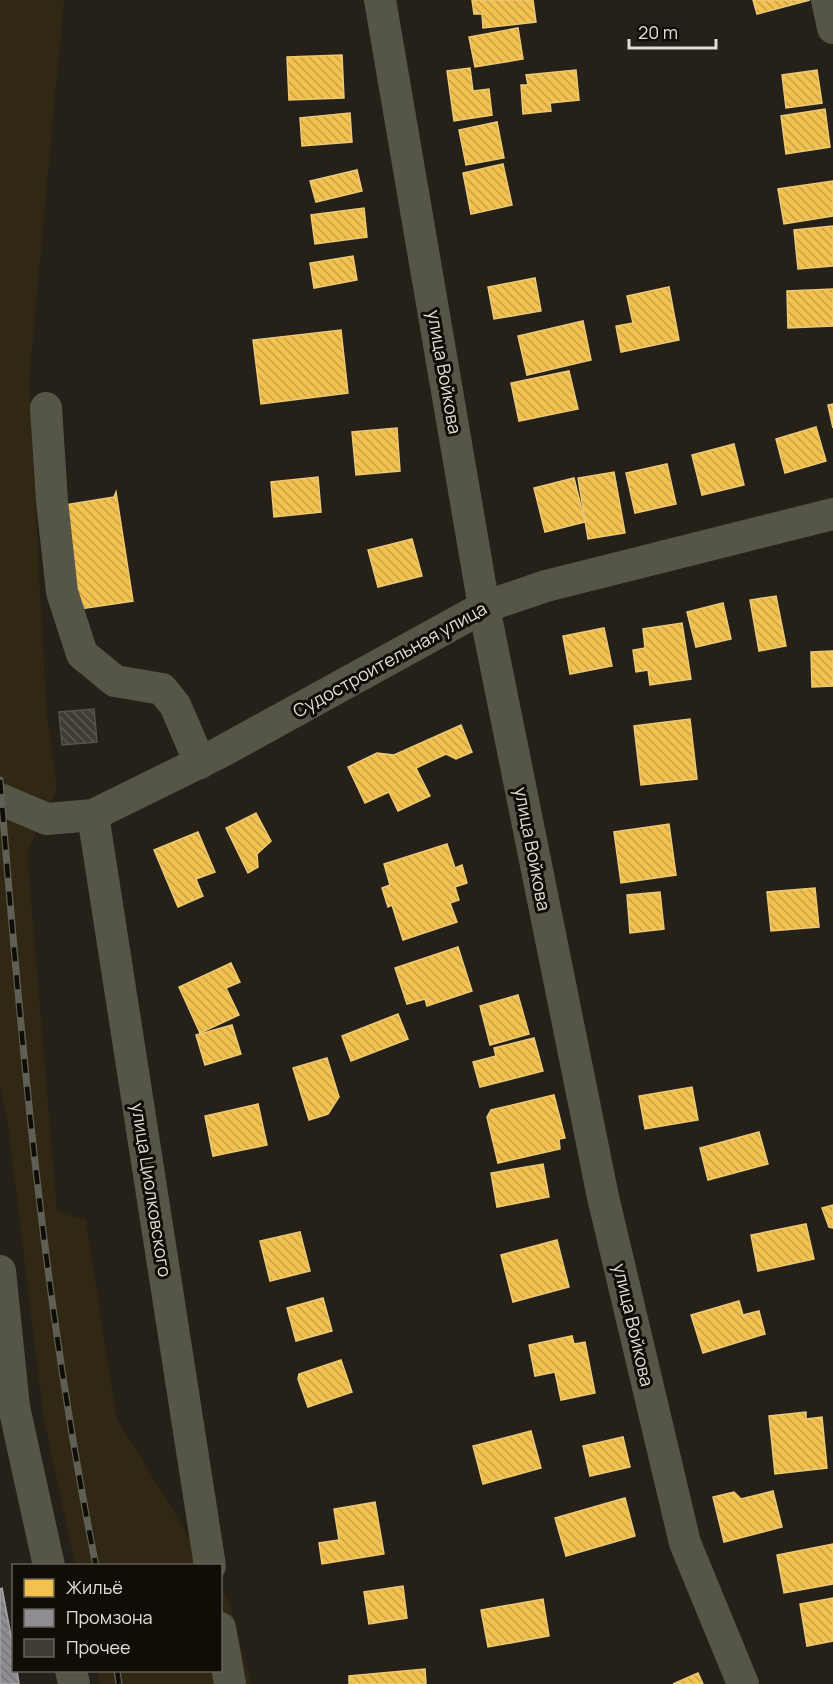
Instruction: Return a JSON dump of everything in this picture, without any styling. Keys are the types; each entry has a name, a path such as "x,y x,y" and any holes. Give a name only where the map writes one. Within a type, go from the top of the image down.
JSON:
{"street":[{"name":"улица Войкова","path":"380,0 484,607 603,1197 685,1543 743,1684"},
{"path":"827,0 833,28"},
{"path":"46,408 52,501 62,592 82,654 115,681 162,689 175,705 200,763"},
{"name":"Судостроительная улица","path":"0,800 47,819 93,815 200,763 484,607 546,586 833,514"},
{"name":"улица Циолковского","path":"93,815 210,1564"},
{"path":"0,1270 14,1407 11,1442 48,1564"},
{"path":"222,1639 230,1684"}],"shaded area":[{"path":"0,0 64,0 29,380 46,706 57,789 27,852 57,1212 86,1220 116,1417 205,1564 75,1564 44,1419 7,1118 0,1085"},
{"path":"222,1591 230,1604 251,1684 100,1684 97,1672 222,1672"}],"building: Жильё":[{"path":"472,0 533,0 536,22 483,28 482,14 474,14"},
{"path":"753,0 810,0 757,14"},
{"path":"518,28 523,59 475,67 469,37"},
{"path":"342,55 344,98 289,100 287,57"},
{"path":"470,68 473,91 489,89 492,115 454,121 447,71"},
{"path":"576,70 579,100 550,103 551,111 523,114 521,85 528,85 526,75"},
{"path":"817,70 822,103 786,108 782,75"},
{"path":"825,109 830,147 786,154 781,116"},
{"path":"350,113 352,142 302,146 300,118"},
{"path":"497,122 504,158 466,165 459,130"},
{"path":"503,164 512,205 471,214 463,173"},
{"path":"357,170 362,191 316,202 310,181"},
{"path":"833,181 833,216 784,224 778,189"},
{"path":"364,208 367,237 315,244 311,215"},
{"path":"833,226 833,266 798,269 794,230"},
{"path":"353,256 357,280 314,288 310,263"},
{"path":"535,278 541,311 494,319 488,287"},
{"path":"669,287 679,340 621,352 616,326 633,323 627,296"},
{"path":"833,289 833,326 788,328 787,291"},
{"path":"583,321 591,360 527,375 518,336"},
{"path":"341,330 348,393 261,404 253,340"},
{"path":"569,371 578,409 519,421 511,383"},
{"path":"833,404 833,428 828,405"},
{"path":"816,427 826,461 785,473 776,439"},
{"path":"397,428 400,471 356,475 352,432"},
{"path":"734,444 744,485 702,495 692,455"},
{"path":"667,464 676,504 635,513 626,473"},
{"path":"614,472 625,533 588,539 578,478"},
{"path":"318,477 321,512 274,517 271,482"},
{"path":"574,478 585,522 545,532 534,488"},
{"path":"116,492 133,601 80,609 64,505 114,497"},
{"path":"412,539 422,576 378,587 368,550"},
{"path":"776,596 786,646 759,651 750,600"},
{"path":"723,603 731,639 696,647 687,612"},
{"path":"682,623 691,679 650,685 648,670 636,672 633,650 645,648 643,629"},
{"path":"604,628 612,666 570,674 563,636"},
{"path":"833,651 833,686 812,687 811,652"},
{"path":"690,719 697,779 641,785 634,726"},
{"path":"461,725 472,752 456,759 446,754 416,768 430,796 398,811 389,792 365,803 348,767 377,753 394,755"},
{"path":"256,813 271,841 257,854 258,867 248,873 226,828"},
{"path":"669,824 676,875 621,883 614,832"},
{"path":"198,832 215,872 196,879 203,896 178,907 154,850"},
{"path":"447,844 455,868 462,865 467,883 455,887 459,900 450,903 457,922 403,940 392,905 388,907 382,888 390,885 384,864"},
{"path":"815,888 819,927 771,931 767,892"},
{"path":"660,892 664,929 630,933 627,895"},
{"path":"458,947 472,991 427,1006 425,999 407,1004 395,968"},
{"path":"231,963 240,982 226,988 239,1015 200,1033 179,987"},
{"path":"518,995 529,1034 490,1045 480,1006"},
{"path":"398,1014 408,1039 351,1061 342,1036"},
{"path":"232,1025 241,1054 205,1065 196,1035"},
{"path":"534,1038 543,1071 480,1087 473,1062 496,1056 494,1048"},
{"path":"327,1058 339,1097 328,1114 309,1120 293,1068"},
{"path":"692,1087 698,1120 645,1129 639,1096"},
{"path":"554,1095 565,1138 559,1139 560,1149 498,1163 487,1117 491,1110"},
{"path":"258,1104 267,1145 213,1156 205,1116"},
{"path":"759,1132 768,1164 708,1180 700,1148"},
{"path":"543,1164 549,1197 497,1207 491,1173"},
{"path":"833,1205 833,1228 829,1227 822,1208"},
{"path":"806,1224 814,1259 758,1271 751,1235"},
{"path":"300,1232 310,1271 270,1281 260,1241"},
{"path":"557,1240 569,1287 513,1302 501,1255"},
{"path":"323,1298 332,1331 296,1341 287,1308"},
{"path":"739,1301 743,1315 759,1311 765,1334 703,1353 691,1315"},
{"path":"572,1336 574,1344 585,1342 595,1393 561,1400 555,1372 535,1376 529,1345"},
{"path":"341,1360 352,1392 308,1407 298,1379 299,1374"},
{"path":"806,1412 806,1419 822,1417 827,1468 775,1474 769,1416"},
{"path":"531,1431 541,1468 483,1484 473,1446"},
{"path":"623,1437 630,1467 590,1476 583,1446"},
{"path":"773,1491 782,1527 724,1542 713,1497 734,1492 741,1499"},
{"path":"625,1498 635,1536 566,1556 555,1518"},
{"path":"375,1502 384,1554 322,1564 319,1543 339,1540 334,1509"},
{"path":"833,1544 833,1584 784,1593 777,1555"},
{"path":"403,1586 407,1618 369,1624 364,1592"},
{"path":"833,1598 833,1641 807,1646 800,1604"},
{"path":"543,1599 549,1636 488,1647 481,1610"},
{"path":"425,1669 426,1684 349,1684 349,1676"},
{"path":"698,1673 703,1684 673,1684"}],"building: Промзона":[{"path":"2,1588 12,1641 12,1672 17,1672 19,1684 0,1684 0,1589"}],"building: Прочее":[{"path":"94,709 97,742 62,745 59,712"}],"railway":[{"path":"0,780 36,1174 62,1370 96,1564"},
{"path":"117,1672 119,1684"}]}
